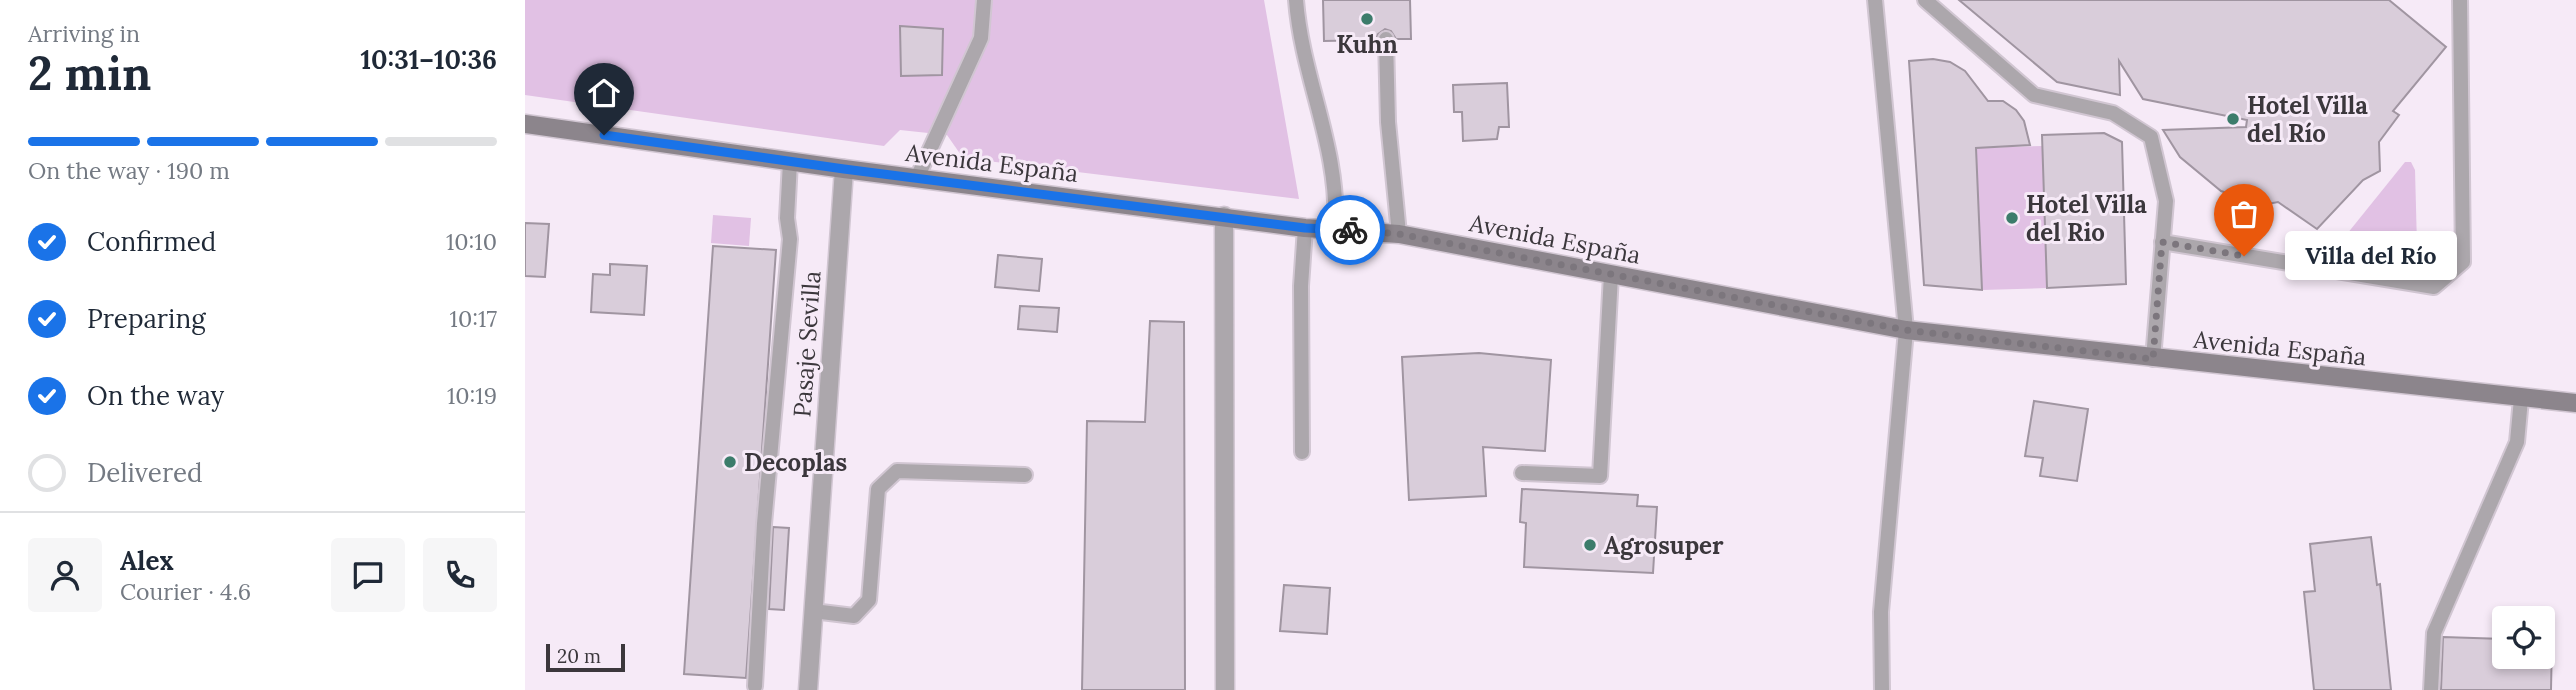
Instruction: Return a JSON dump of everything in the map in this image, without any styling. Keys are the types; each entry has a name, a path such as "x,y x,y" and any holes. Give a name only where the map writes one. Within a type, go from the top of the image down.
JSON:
{"main road":[{"name":"Avenida España","path":"525,124 790,162 1305,228 1399,234 1906,330 2576,403"}],"street":[{"name":"Pasaje Sevilla","path":"808,690 844,169"},
{"path":"1224,216 1225,690"}],"lane":[{"path":"917,178 981,38 984,0"},
{"path":"1296,0 1307,68 1331,153 1336,198 1335,229"},
{"path":"1875,0 1906,330 1881,612 1882,690"},
{"path":"1925,0 2034,94 2113,113 2151,137 2166,201 2153,359"},
{"path":"2162,242 2434,287 2463,262 2460,0"},
{"path":"1387,39 1388,122 1399,234"},
{"path":"755,687 764,524 790,239 787,218 790,162"},
{"path":"1302,452 1301,286 1305,228"},
{"path":"1522,473 1600,476 1611,275"},
{"path":"2431,690 2434,634 2517,442 2521,399"},
{"path":"813,611 854,615 869,600 878,489 897,471 1024,475"}],"shaded area":[{"path":"525,0 1264,0 1299,199 963,158 947,135 900,130 884,146 525,95"},
{"name":"Hotel Villa del Rio","path":"2042,146 2047,288 1982,290 1976,148"},
{"path":"2405,162 2411,162 2415,170 2417,245 2410,250 2347,240 2347,234"},
{"path":"713,215 751,218 749,246 711,243"}],"building":[{"name":"Kuhn","path":"1323,0 1410,0 1411,39 1396,39 1391,31 1385,29 1378,34 1376,40 1324,41"},
{"path":"1959,0 2389,0 2446,47 2393,111 2399,115 2379,142 2380,171 2363,180 2317,229 2278,202 2262,205 2221,191 2180,157 2163,130 2246,127 2247,120 2143,99 2119,61 2120,95 2057,82"},
{"path":"900,26 943,29 942,75 901,76"},
{"path":"1933,59 1950,62 1965,71 1988,101 2003,101 2016,110 2024,121 2030,145 1976,148 1982,290 1924,285 1909,61"},
{"path":"1507,83 1509,127 1499,127 1497,139 1463,141 1462,112 1454,112 1453,85"},
{"path":"2104,133 2122,142 2126,284 2047,288 2042,135"},
{"path":"525,223 549,224 545,277 525,276"},
{"name":"Decoplas","path":"713,246 776,250 746,678 684,674"},
{"path":"998,255 1042,259 1039,291 995,287"},
{"path":"610,264 647,266 644,315 591,312 593,274 610,275"},
{"path":"1020,306 1059,308 1057,332 1018,329"},
{"path":"1150,321 1184,322 1185,690 1082,690 1087,421 1145,422"},
{"path":"1479,353 1551,360 1545,451 1483,447 1486,496 1409,500 1402,357"},
{"path":"2034,401 2088,409 2077,481 2040,476 2043,458 2025,456"},
{"name":"Agrosuper","path":"1522,489 1638,495 1637,506 1657,507 1653,573 1524,567 1526,523 1520,522"},
{"path":"773,527 789,528 784,610 769,609"},
{"path":"2371,537 2377,585 2380,584 2391,690 2314,690 2304,592 2315,591 2310,544"},
{"path":"1284,585 1330,588 1327,634 1280,631"},
{"path":"2443,637 2492,639 2492,669 2551,669 2551,690 2441,690"}],"way so far":[{"path":"1350,230 1399,234 1906,330 2153,359 2162,242 2244,256"}],"place":[{"name":"Kuhn","path":"1367,19"},
{"name":"Hotel Villa del Río","path":"2233,119"},
{"name":"Hotel Villa del Rio","path":"2012,218"},
{"name":"Villa del Río","path":"2244,256"},
{"name":"Decoplas","path":"730,462"},
{"name":"Agrosuper","path":"1590,545"}],"route":[{"path":"604,135 844,169 1305,228 1350,230"}]}
